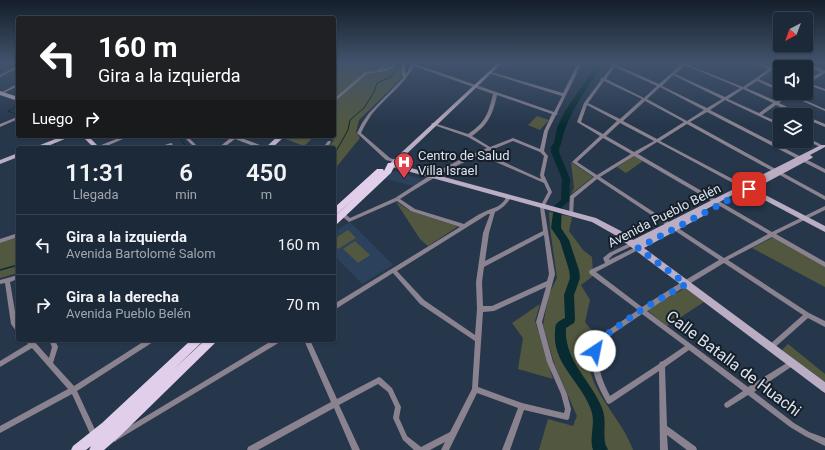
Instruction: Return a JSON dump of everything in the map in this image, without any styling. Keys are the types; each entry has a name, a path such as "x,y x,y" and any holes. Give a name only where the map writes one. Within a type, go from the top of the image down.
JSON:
{"main road":[{"path":"338,213 388,171 392,163"},
{"path":"97,444 196,342"},
{"path":"77,450 97,444 210,342"}],"street":[{"path":"336,99 353,84"},
{"path":"399,84 366,118 359,133 392,163 431,177 594,220 606,226 825,388"},
{"path":"466,84 556,114"},
{"path":"392,163 477,84"},
{"path":"527,84 564,95"},
{"path":"542,151 546,131 556,114 570,84"},
{"path":"599,84 586,103 579,122 825,265"},
{"path":"612,84 644,99 825,198"},
{"path":"656,84 825,170"},
{"path":"694,84 773,122"},
{"path":"734,84 787,108"},
{"path":"571,214 572,197 597,176 749,84"},
{"path":"0,94 16,85"},
{"path":"660,86 574,162 806,315 825,324"},
{"path":"813,86 825,90"},
{"path":"0,94 16,98"},
{"path":"469,136 482,128 491,113 495,94"},
{"path":"759,115 780,100"},
{"path":"804,100 825,110"},
{"path":"586,103 825,229"},
{"path":"819,107 825,104"},
{"path":"0,126 16,119"},
{"path":"813,120 825,126"},
{"path":"433,124 469,136 489,148"},
{"path":"42,146 64,138"},
{"path":"87,138 95,146"},
{"path":"102,146 123,138"},
{"path":"189,138 195,146"},
{"path":"223,146 234,138"},
{"path":"238,138 258,146"},
{"path":"270,146 280,138"},
{"path":"338,213 349,220 397,199 431,177 489,148 513,139 542,151 546,156 542,175 550,192 542,207 552,274 539,322 550,362 564,394 568,409 567,417 522,406 475,389"},
{"path":"813,141 823,146"},
{"path":"326,146 329,142"},
{"path":"166,146 171,144"},
{"name":"Avenida Pueblo Belén","path":"592,272 608,264 635,246 802,159 823,146"},
{"path":"480,153 545,182"},
{"path":"0,162 16,156"},
{"path":"336,306 464,226 486,213 493,212 507,203 509,197"},
{"path":"397,199 413,210 464,226"},
{"path":"689,347 609,401 596,377 594,359 596,342 641,310 724,260 825,208"},
{"path":"445,450 475,389 480,309 479,282 486,233 493,212"},
{"path":"482,265 546,232"},
{"path":"0,240 16,236"},
{"path":"394,271 422,302 478,340"},
{"name":"Calle Batalla de Huachi","path":"592,272 792,424 807,434 825,442"},
{"path":"0,282 16,278"},
{"path":"7,280 14,324 16,326"},
{"path":"480,309 492,309 549,283"},
{"path":"771,347 806,315"},
{"path":"0,364 31,342 73,390 97,444 115,439 275,342"},
{"path":"50,364 55,347 53,342"},
{"path":"0,430 73,390 148,342"},
{"path":"308,342 337,404 356,450"},
{"path":"727,405 792,363"},
{"path":"662,364 664,450"},
{"path":"251,450 379,380 390,390 398,407 396,418 405,438 421,450 452,435"},
{"path":"506,450 522,406"},
{"path":"663,427 693,450"}],"shaded area":[{"name":"Centro de Salud Villa Israel","path":"394,171 419,178 421,179 420,182 413,186 386,179"},
{"path":"350,222 393,265 362,284 336,257 336,231"}],"green space":[{"path":"336,84 396,84 359,120 356,132 360,138 336,168 336,146 330,146 334,140 327,138 336,138"},
{"path":"537,116 549,120 540,130 528,125"},
{"path":"283,138 313,138 304,146"},
{"path":"634,156 643,161 626,173 617,167"},
{"path":"571,162 593,177 571,194 574,188"},
{"path":"396,202 409,210 457,227 428,246 420,239"},
{"path":"549,212 572,217 569,231 583,250 592,257 593,276 581,285 590,300 585,322 595,335 588,343 590,370 595,384 624,431 633,450 539,450 548,419 573,426 577,416 555,366 543,325 549,294 557,278"},
{"path":"348,230 356,238 338,249 336,246 336,238"},
{"path":"774,237 825,263 825,287 752,248"},
{"path":"16,238 16,274 0,278 0,243"},
{"path":"355,241 370,255 358,263 343,249"},
{"path":"685,288 704,302 667,326 647,310"},
{"path":"540,304 535,321 553,379 518,369 523,338 512,323"},
{"path":"788,344 825,374 825,382 782,350"}],"waterway":[{"path":"336,151 348,130 350,120 364,108 374,92 377,84"},
{"path":"587,84 569,111 561,128 558,143 555,147 555,152 566,179 565,201 558,206 556,228 564,240 574,270 575,278 569,295 570,320 561,326 560,338 566,359 591,398 598,413 598,445 602,450"},
{"path":"16,106 8,111 16,114"},
{"path":"180,138 186,146"},
{"path":"54,143 57,146"},
{"path":"0,270 16,266"}],"place":[{"name":"Centro de Salud Villa Israel","path":"404,179"}],"route":[{"path":"595,351 596,342 641,310 686,284 638,248 749,189"}]}
